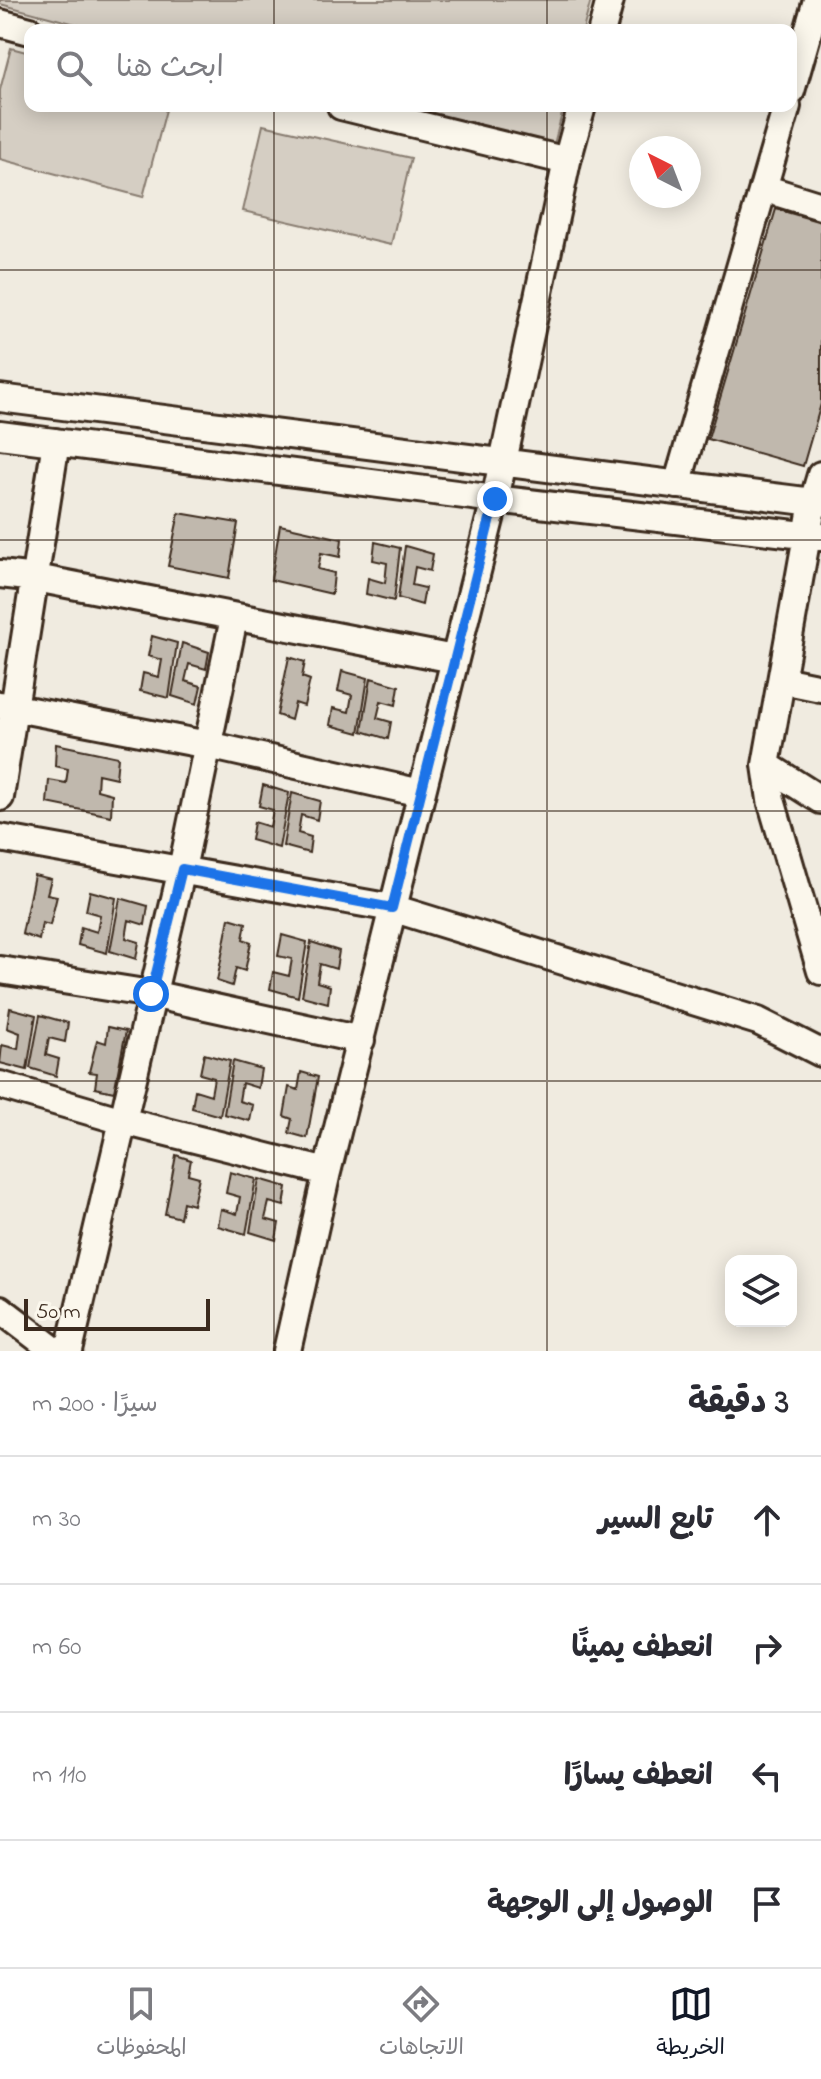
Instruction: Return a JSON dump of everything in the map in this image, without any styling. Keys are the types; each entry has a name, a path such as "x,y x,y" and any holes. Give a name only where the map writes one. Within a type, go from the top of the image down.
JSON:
{"street":[{"path":"604,24 610,0"},
{"path":"797,70 817,0"},
{"path":"0,23 24,29"},
{"path":"366,112 567,161"},
{"path":"287,1351 327,1172 495,499 567,161 580,112"},
{"path":"677,485 785,112"},
{"path":"763,188 821,206"},
{"path":"0,398 817,503"},
{"path":"0,435 495,499 815,536"},
{"path":"0,797 8,706 36,578 56,442"},
{"path":"821,475 815,536 766,765 774,812 821,971"},
{"path":"0,574 36,578 454,659"},
{"path":"69,1351 182,869 234,618"},
{"path":"782,680 821,688"},
{"path":"8,706 208,745 421,793"},
{"path":"766,765 821,800"},
{"path":"0,838 392,908 758,1021 821,1053"},
{"path":"0,970 151,994 361,1040"},
{"path":"0,1085 123,1121 327,1172"},
{"path":"0,1309 55,1351"}],"shaded area":[{"path":"0,0 591,0 585,24 75,24 0,4"},
{"path":"11,48 24,51 24,112 165,112 143,197 0,159 0,90"},
{"path":"414,112 562,112 553,148"},
{"path":"263,125 411,158 391,245 243,211"}],"building":[{"path":"776,209 821,222 821,404 803,466 708,439"},
{"path":"179,513 238,523 229,578 168,566"},
{"path":"280,525 342,539 340,557 321,553 318,569 334,573 332,594 271,580"},
{"path":"375,542 400,548 394,601 366,594 368,578 385,583 387,563 373,560"},
{"path":"405,546 433,554 430,571 415,567 412,585 425,588 422,605 398,598"},
{"path":"152,636 177,643 169,698 140,691 143,673 159,677 162,660 148,656"},
{"path":"182,643 209,652 206,669 189,664 185,681 201,686 197,704 172,696"},
{"path":"289,657 305,662 302,677 310,680 304,706 295,703 291,720 277,715"},
{"path":"342,671 368,678 359,733 330,725 333,708 349,712 352,695 338,691"},
{"path":"371,678 399,686 396,705 381,701 377,718 391,722 388,739 362,731"},
{"path":"56,744 118,757 116,778 98,774 97,790 112,794 111,816 47,803 49,780 66,783 68,769 55,766"},
{"path":"263,785 289,793 279,848 251,840 254,822 270,827 273,810 259,806"},
{"path":"292,793 320,801 317,820 301,815 298,833 311,837 309,853 283,846"},
{"path":"34,875 51,879 47,894 57,896 50,925 42,923 39,940 22,934"},
{"path":"90,891 116,898 107,953 78,945 81,927 97,932 100,915 86,911"},
{"path":"120,898 148,906 145,925 129,920 126,938 139,942 136,959 110,951"},
{"path":"229,918 246,923 243,939 251,942 245,971 236,968 232,986 217,981"},
{"path":"282,935 307,942 298,997 270,989 273,972 289,976 292,959 278,956"},
{"path":"311,942 339,951 336,969 320,964 317,982 330,986 328,1003 302,996"},
{"path":"10,1008 36,1015 27,1070 0,1063 2,1045 18,1049 20,1033 7,1028"},
{"path":"40,1015 68,1023 65,1042 49,1038 46,1055 59,1059 56,1076 30,1068"},
{"path":"108,1027 126,1031 114,1092 95,1088 97,1073 89,1072 97,1040 106,1043"},
{"path":"204,1054 230,1061 220,1116 192,1108 195,1090 211,1095 214,1078 200,1074"},
{"path":"233,1061 261,1069 258,1088 242,1083 239,1101 253,1105 250,1121 224,1114"},
{"path":"301,1072 318,1077 307,1138 289,1133 292,1119 284,1116 289,1087 298,1090"},
{"path":"176,1155 191,1160 188,1174 199,1177 193,1205 183,1202 180,1218 165,1214"},
{"path":"230,1172 256,1179 246,1234 218,1226 221,1209 237,1214 240,1197 226,1193"},
{"path":"259,1179 287,1187 284,1206 269,1202 265,1219 279,1223 276,1240 250,1232"}],"route":[{"path":"151,994 182,869 392,908 495,499"}]}
